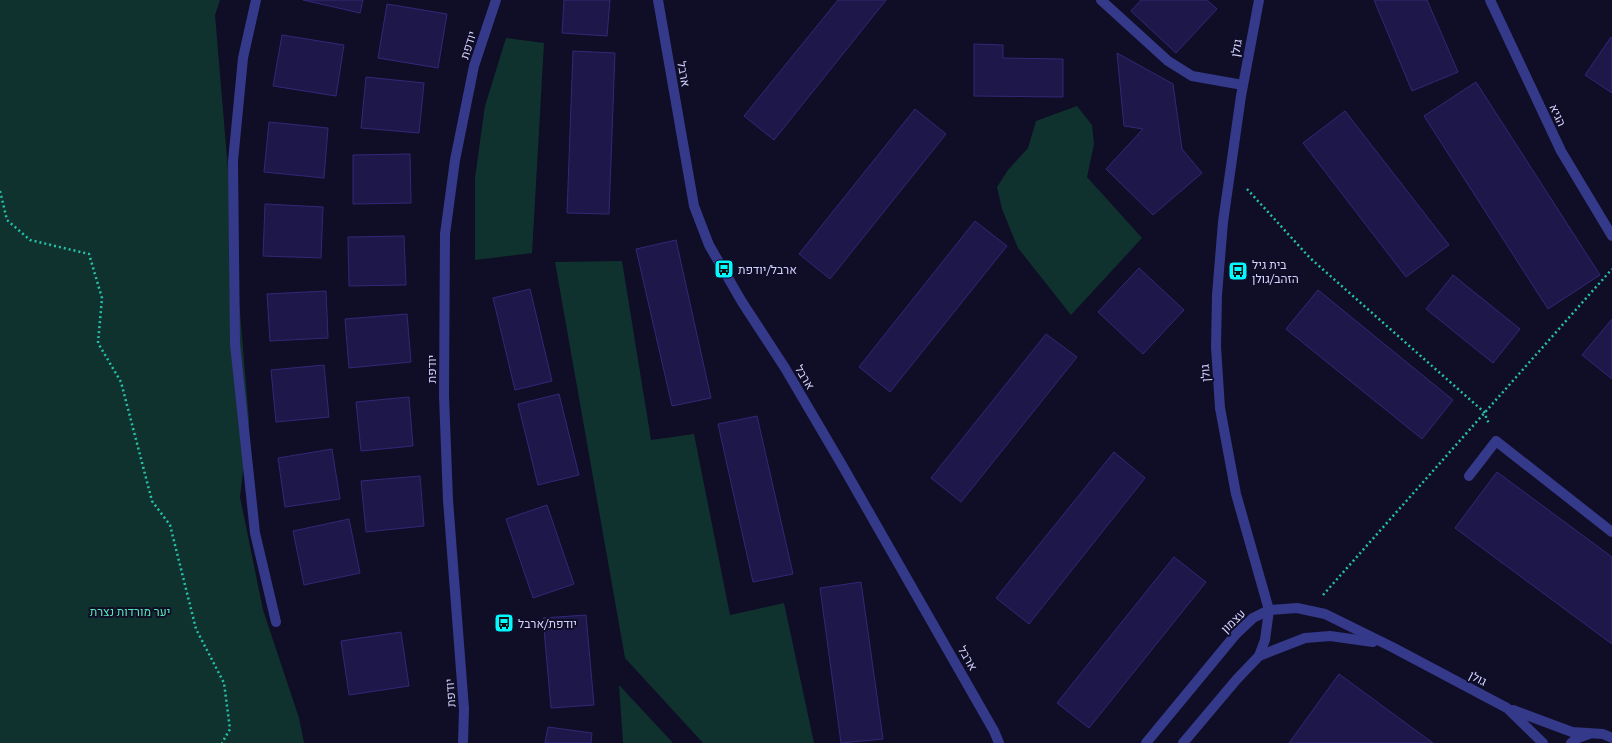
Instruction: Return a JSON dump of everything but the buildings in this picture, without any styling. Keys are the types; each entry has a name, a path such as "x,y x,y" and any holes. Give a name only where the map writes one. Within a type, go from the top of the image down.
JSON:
{"street":[{"path":"256,0 242,58 233,161 235,344 255,533 276,622"},
{"name":"יודפת","path":"463,743 464,709 447,484 444,396 445,234 455,160 474,66 496,0"},
{"name":"ארבל","path":"658,0 694,206 709,245 742,302 785,368 842,465 994,731 999,743"},
{"path":"1102,0 1168,61 1192,76 1243,85"},
{"name":"גולן","path":"1259,0 1243,85 1223,222 1216,347 1220,408 1236,494 1269,610 1297,608 1325,614 1392,647 1507,708 1543,743"},
{"name":"הגיא","path":"1490,0 1561,151 1612,236"},
{"path":"1469,476 1496,441 1612,532"},
{"path":"1183,743 1237,679 1259,656 1265,640 1269,610"},
{"name":"עצמון","path":"1146,743 1236,634 1253,618 1269,610"},
{"name":"גולן","path":"1259,656 1305,638 1330,636 1363,639 1392,647"},
{"path":"1507,708 1572,732 1603,734 1612,738"},
{"path":"1571,743 1578,738 1590,734"}],"path":[{"path":"1230,171 1310,258 1484,412 1496,441"},
{"path":"0,191 7,220 30,240 89,254 102,298 98,343 121,382 152,501 170,525 196,629 224,684 230,729 222,743"},
{"path":"1309,611 1612,269"}],"green space":[{"name":"יער מורדות נצרת","path":"0,0 220,0 215,15 249,420 240,497 263,610 299,718 304,743 0,743"},
{"path":"506,38 544,43 532,253 475,260 475,178 485,106"},
{"path":"1077,106 1092,125 1094,144 1087,177 1142,238 1071,315 1018,248 1002,209 997,187 1008,170 1028,148 1036,121"},
{"path":"622,261 651,440 694,434 730,615 784,603 814,743 703,743 625,658 555,262"},
{"path":"619,685 673,743 623,743"}],"place":[{"name":"ארבל/יודפת","path":"724,269"},
{"name":"בית גיל הזהב/גולן","path":"1238,271"},
{"name":"יודפת/ארבל","path":"504,623"}]}
